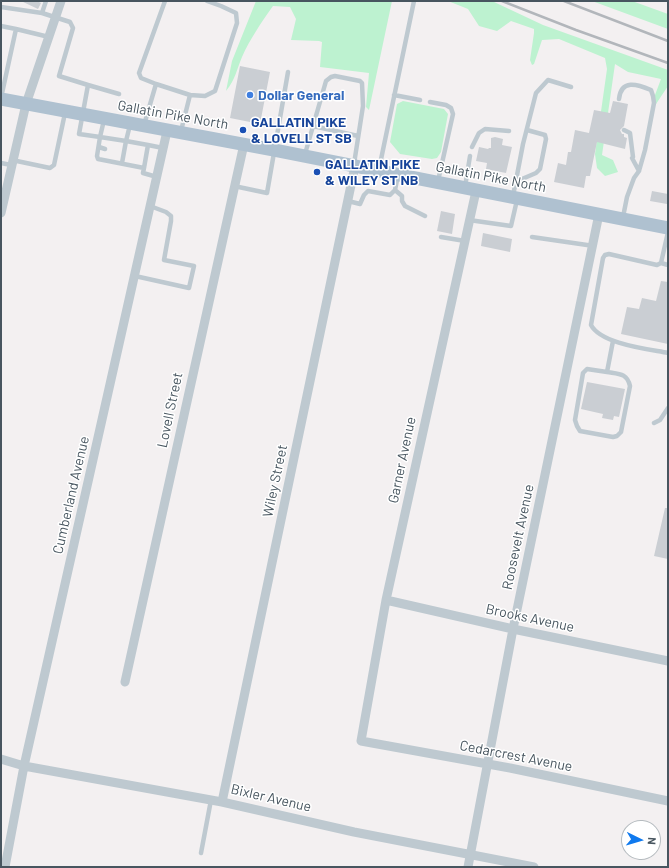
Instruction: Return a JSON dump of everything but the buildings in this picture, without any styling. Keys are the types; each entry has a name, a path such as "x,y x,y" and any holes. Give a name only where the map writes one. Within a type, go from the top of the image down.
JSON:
{"main road":[{"name":"Gallatin Pike North","path":"1,98 130,124 378,170 470,190 668,228"}],"street":[{"path":"1,212 26,104 61,1"},
{"name":"Cumberland Avenue","path":"5,867 24,766 167,131"},
{"name":"Lovell Street","path":"125,682 244,144"},
{"name":"Wiley Street","path":"222,802 348,201 354,166"},
{"name":"Garner Avenue","path":"362,737 386,600 465,241 469,220 470,190"},
{"name":"Roosevelt Avenue","path":"468,867 514,629 594,246 599,214"},
{"name":"Brooks Avenue","path":"386,600 514,629 668,661"},
{"name":"Cedarcrest Avenue","path":"362,737 361,741 487,764 668,801"},
{"name":"Bixler Avenue","path":"1,759 24,766 222,802 354,832 534,867"}],"lane":[{"path":"42,13 46,1"},
{"path":"165,1 139,73 141,78 190,94 205,96 215,91 237,24 236,14 207,1"},
{"path":"378,170 414,1"},
{"path":"1,7 42,13 70,22 73,28 59,76 119,94"},
{"path":"1,26 49,37"},
{"path":"1,98 16,29"},
{"path":"234,186 267,193 288,72"},
{"path":"304,156 326,81 335,76 360,81 362,83 363,106 354,166"},
{"path":"469,220 511,226 515,198 515,182 536,94 548,80 571,87"},
{"path":"143,126 156,84"},
{"path":"619,99 620,92 626,86 634,84 651,90 653,96 653,108 645,150 639,171 634,178 627,197 622,219"},
{"path":"88,85 79,134 163,148"},
{"path":"180,133 190,94"},
{"path":"394,95 420,100"},
{"path":"430,102 446,105 451,108 453,114 438,183"},
{"path":"1,162 12,162 50,168 54,165 66,111"},
{"path":"104,118 97,156 98,159 144,168"},
{"path":"122,163 123,152 130,124"},
{"path":"313,126 358,136"},
{"path":"472,147 475,139 485,128 509,131"},
{"path":"515,182 536,173 540,169 546,139 545,136 527,130"},
{"path":"624,130 630,133 632,158 639,171"},
{"path":"148,145 143,173 157,177"},
{"path":"99,147 105,149"},
{"path":"117,151 123,152"},
{"path":"470,156 470,190"},
{"path":"348,201 360,204 364,195 368,191 390,195 395,190 399,175"},
{"path":"395,190 402,196 402,201 405,206 426,216"},
{"path":"135,276 189,288 194,266 164,260 171,216 166,212 150,206"},
{"path":"661,263 668,232"},
{"path":"441,237 465,241"},
{"path":"532,237 594,246"},
{"path":"668,264 661,263 657,265 609,254 605,255 591,325 598,334 613,341 668,353"},
{"path":"607,372 613,341"},
{"path":"597,370 607,372 623,375 628,380 630,386 621,432 618,436 613,437 580,431 576,420 584,371 597,370"},
{"path":"654,423 660,420 668,408"},
{"path":"202,853 211,800"}],"green space":[{"path":"256,1 392,1 369,110 366,107 369,73 320,67 322,42 291,40 296,19 290,7 273,6 249,44 234,78 226,91 232,61"},
{"path":"448,1 492,1 543,25 668,70 668,86 656,104 652,103 661,79 628,72 615,64 602,155 613,160 618,172 605,176 597,168 595,154 607,69 605,58 559,39 542,40 534,64 532,65 530,60 534,29 511,21 497,31 479,26 468,9"},
{"path":"592,1 632,1 668,14 668,29"},
{"path":"403,101 444,109 448,114 441,152 437,158 432,159 400,154 390,142 397,104"}],"railway":[{"path":"502,1 576,30 668,63"},
{"path":"564,1 668,41"}],"place":[{"name":"Dollar General","path":"250,95"},
{"name":"GALLATIN PIKE & LOVELL ST SB","path":"243,130"},
{"name":"GALLATIN PIKE & WILEY ST NB","path":"317,172"}]}
